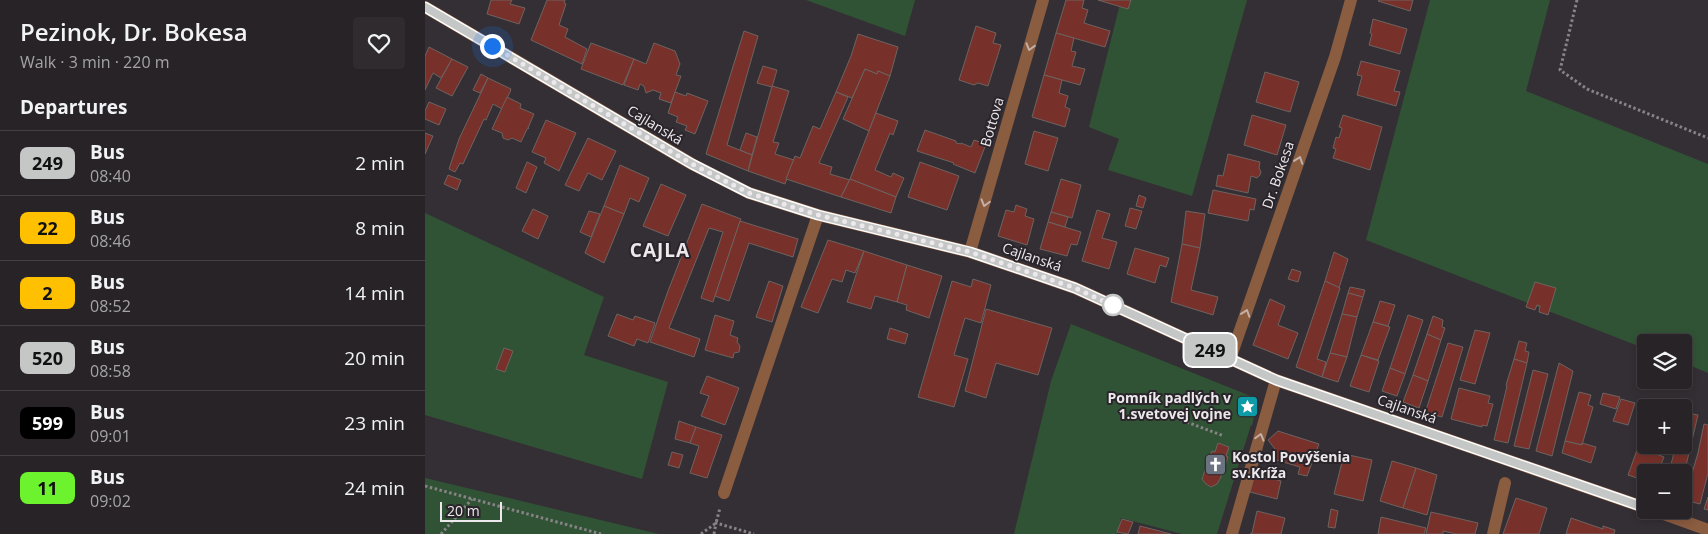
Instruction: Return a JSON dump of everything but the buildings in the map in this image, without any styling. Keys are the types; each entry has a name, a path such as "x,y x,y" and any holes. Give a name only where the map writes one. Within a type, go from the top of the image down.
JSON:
{"street":[{"name":"Bottova","path":"970,252 1043,0"},
{"name":"Dr. Bokesa","path":"1230,359 1335,57 1351,0"},
{"name":"Cajlanská","path":"425,7 692,164 749,193 818,215 970,252 1075,288 1276,380 1637,505"},
{"path":"724,493 818,215"},
{"path":"1232,534 1276,380"},
{"path":"1493,534 1505,483"},
{"path":"1678,519 1708,530"}],"path":[{"path":"1577,0 1560,70 1587,89 1708,138"},
{"path":"1168,415 1224,436"},
{"path":"425,486 601,534"},
{"path":"714,534 724,493"},
{"path":"441,534 472,499"},
{"path":"701,534 716,523"},
{"path":"716,523 754,534"}],"green space":[{"path":"806,0 915,0 905,36"},
{"path":"1121,0 1247,0 1192,196 1108,170 1119,139 1089,127"},
{"path":"1430,0 1550,0 1526,91 1708,164 1708,373 1692,366 1692,334 1637,334 1637,345 1366,240"},
{"path":"425,213 604,297 584,355 668,382 642,479 425,415"},
{"path":"1071,324 1258,399 1252,426 1217,534 1182,534 1121,518 1117,534 1014,534 1051,381"},
{"path":"425,478 659,534 425,534"}],"bus line":[{"name":"249","path":"425,7 692,164 749,193 818,215 970,252 1075,288 1276,380 1637,505"}],"place":[{"name":"Pomník padlých v 1.svetovej vojne","path":"1247,406"},
{"name":"Kostol Povýšenia sv.Kríža","path":"1216,465"}],"district":[{"name":"CAJLA","path":"660,250"}],"route":[{"path":"492,46 692,164 749,193 818,215 970,252 1075,288 1116,307 1113,305"}]}
